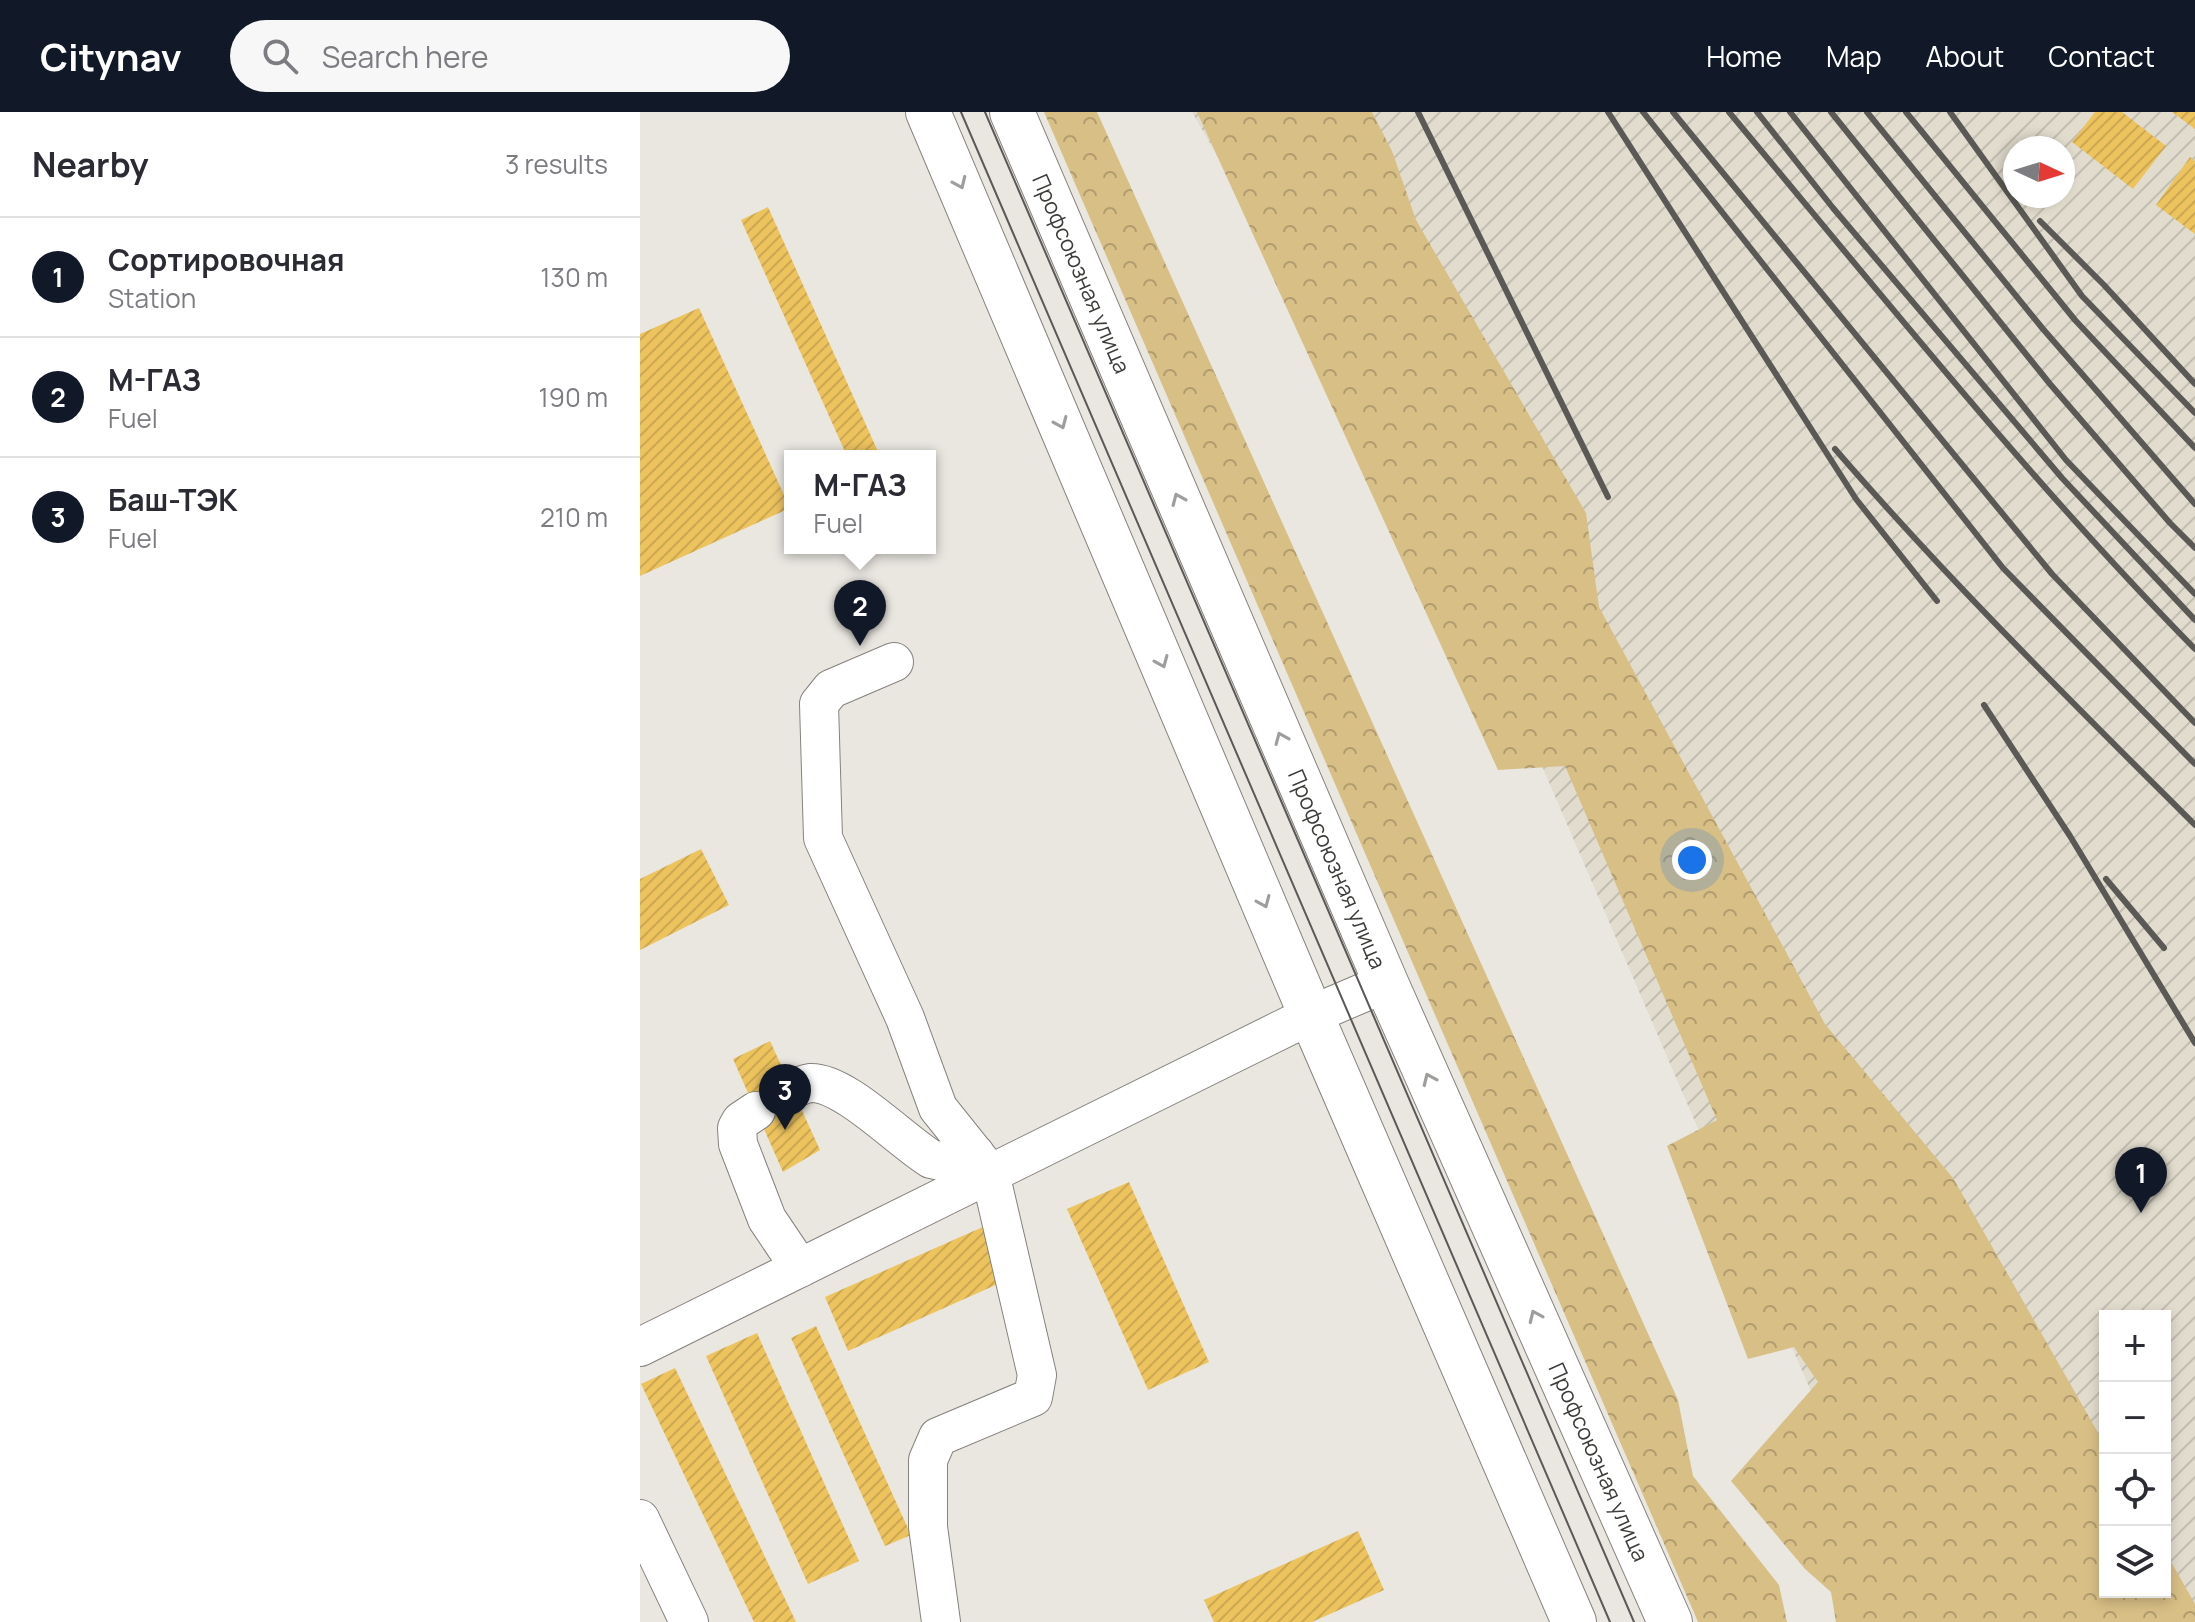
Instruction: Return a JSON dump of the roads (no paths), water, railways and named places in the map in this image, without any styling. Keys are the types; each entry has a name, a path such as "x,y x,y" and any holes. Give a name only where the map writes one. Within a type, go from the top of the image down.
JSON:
{"main road":[{"path":"928,112 1311,1015 1574,1622"},
{"name":"Профсоюзная улица","path":"1012,112 1386,983 1670,1622"}],"street":[{"path":"894,662 831,689 819,704 823,838 905,1018 938,1108 982,1163 1037,1375 1033,1397 938,1437 928,1460 928,1527 941,1622"},
{"path":"640,1347 800,1268 982,1163 1386,983"},
{"path":"792,1090 815,1083 846,1095 935,1160 982,1163"},
{"path":"756,1111 741,1121 737,1128 738,1144 767,1219 800,1268"},
{"path":"640,1519 689,1622"}],"tram line":[{"path":"961,112 1610,1622"},
{"path":"985,112 1634,1622"}],"railway":[{"path":"1418,112 1608,497"},
{"path":"1608,112 1856,499 1937,601"},
{"path":"1643,112 2003,568 2195,764"},
{"path":"1673,112 2052,574 2195,723"},
{"path":"1729,112 2015,453 2195,649"},
{"path":"1757,112 1833,208 2062,478 2195,620"},
{"path":"1790,112 2066,460 2195,594"},
{"path":"1831,112 2050,384 2195,548"},
{"path":"1867,112 2043,329 2195,504"},
{"path":"1906,112 2075,320 2195,448"},
{"path":"1950,112 2082,296 2195,413"},
{"path":"2040,221 2195,384"},
{"path":"1835,449 1967,594 2195,825"},
{"path":"1984,705 2070,836 2195,1043"},
{"path":"2106,879 2164,948"}],"place":[{"name":"М-ГАЗ","path":"860,646"},
{"name":"Баш-ТЭК","path":"785,1130"},
{"name":"Сортировочная","path":"2141,1213"}]}
